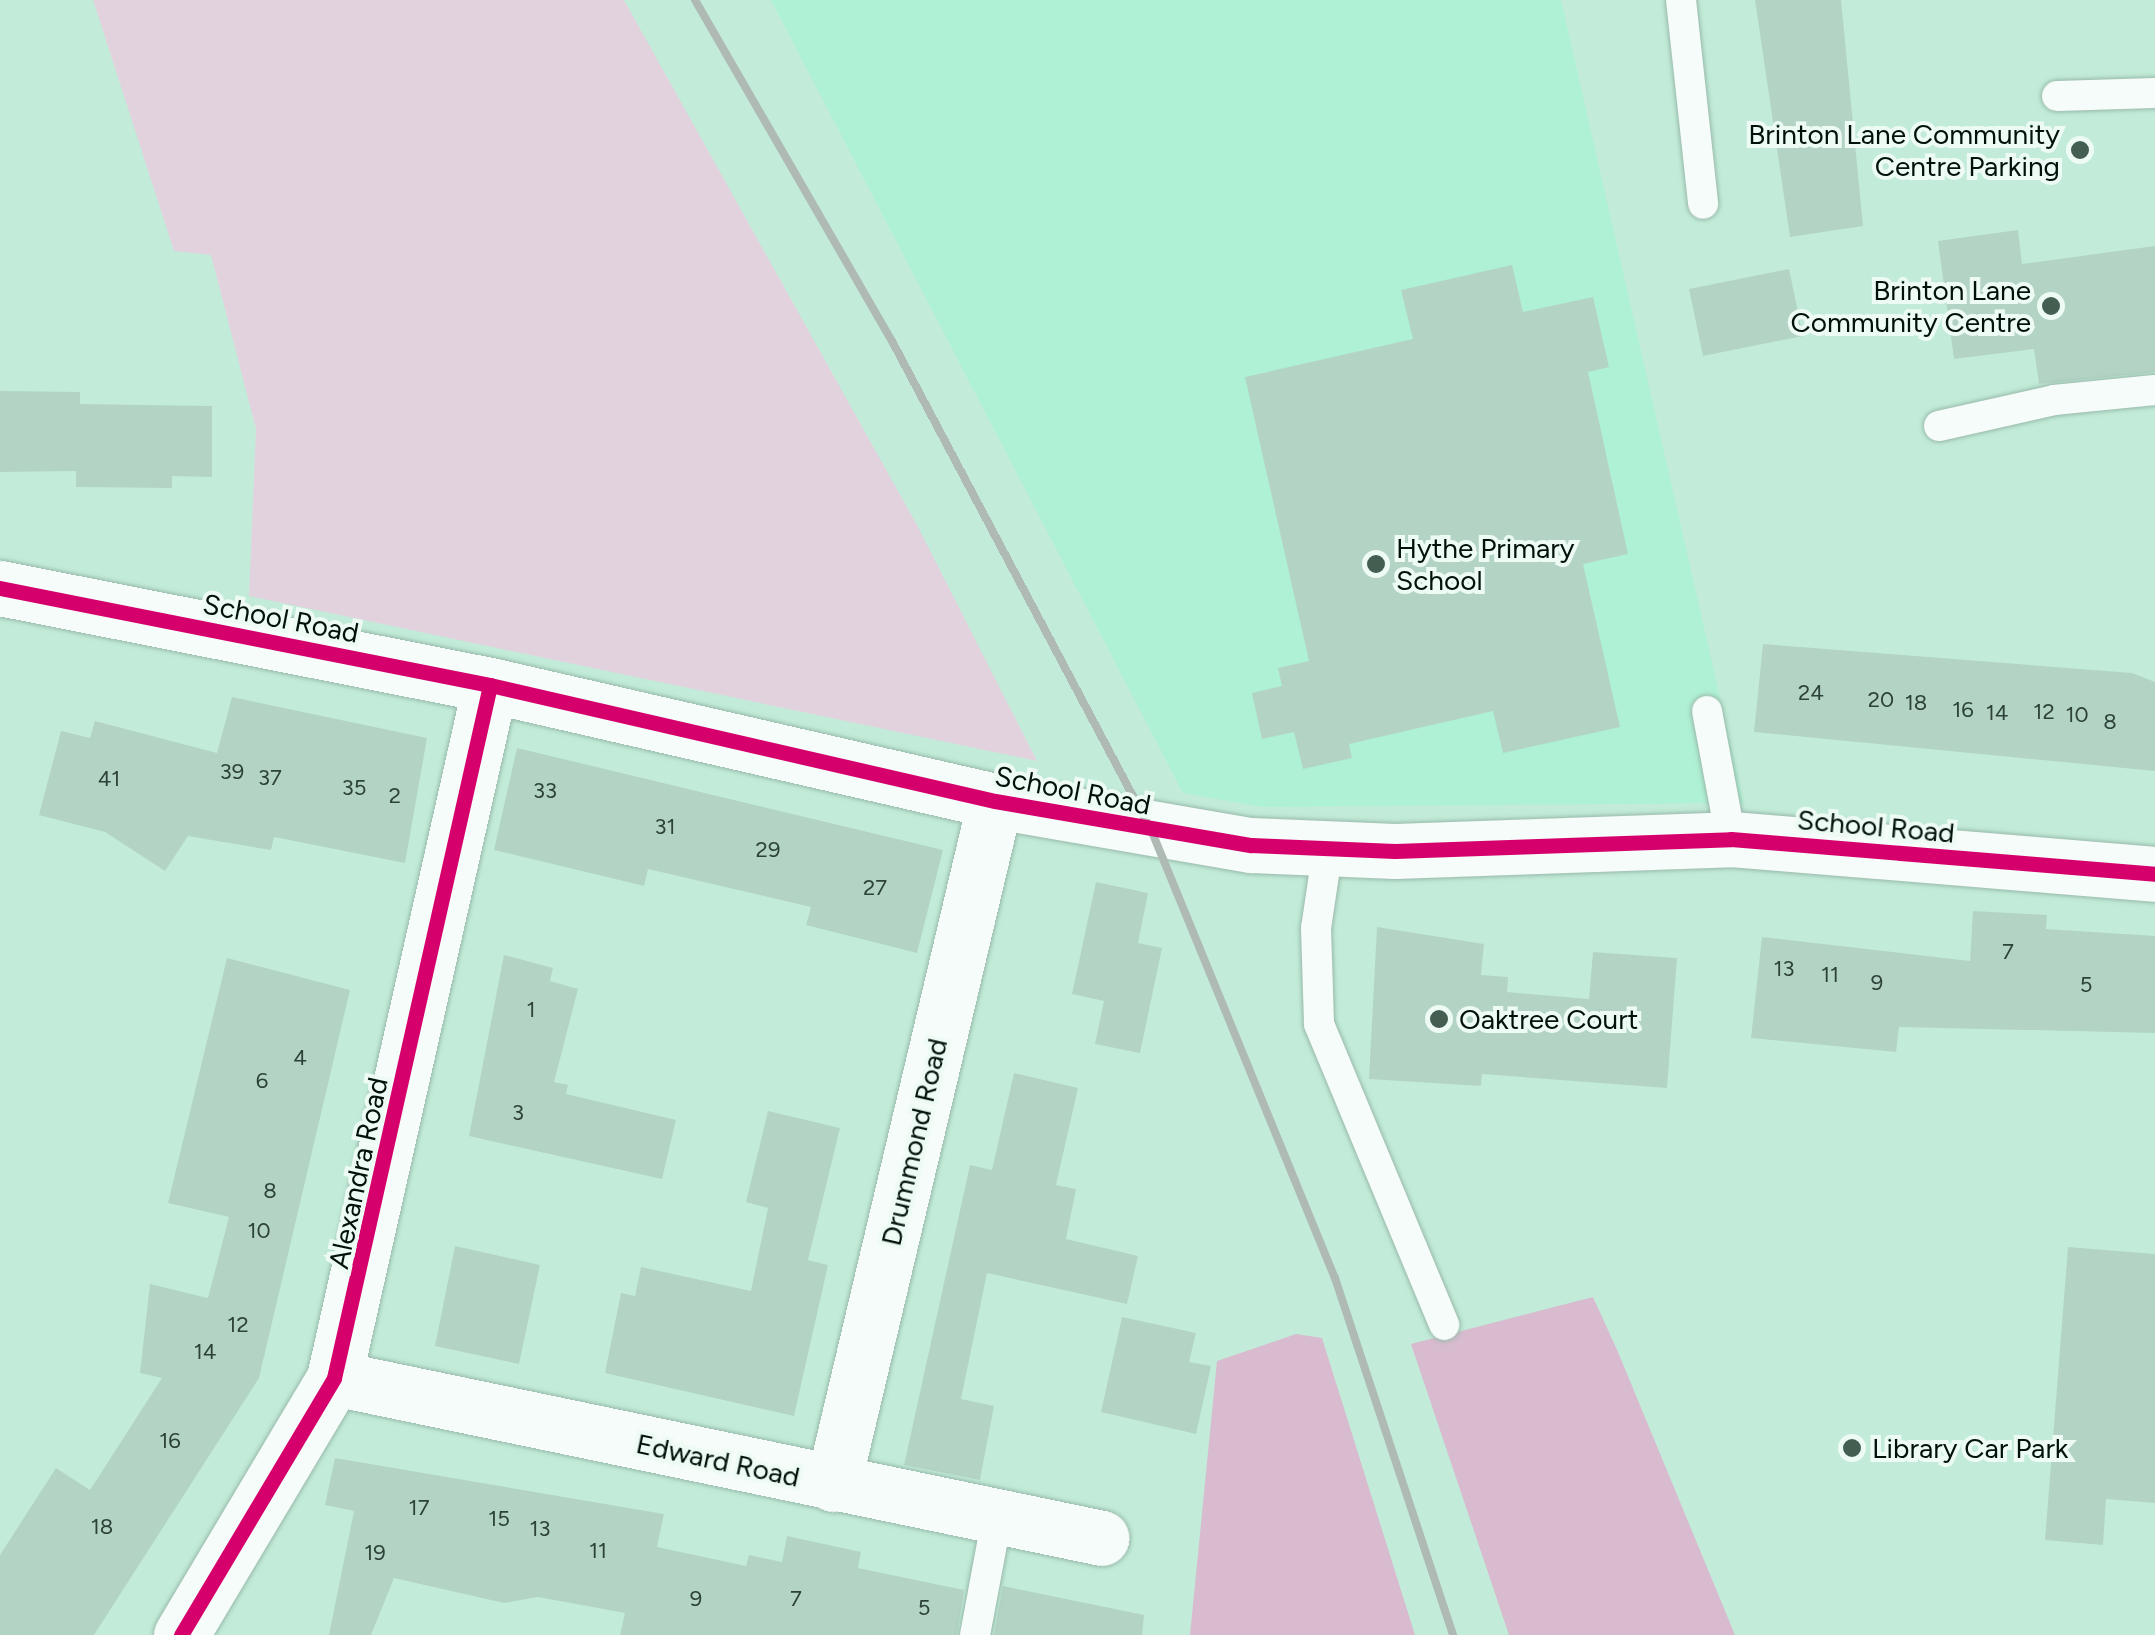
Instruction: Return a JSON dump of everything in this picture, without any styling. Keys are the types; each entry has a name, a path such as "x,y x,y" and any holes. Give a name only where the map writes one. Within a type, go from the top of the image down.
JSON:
{"street":[{"name":"School Road","path":"0,588 490,685 1152,832 1328,848 1731,839 2155,874"},
{"name":"Alexandra Road","path":"181,1635 334,1378 490,685"},
{"name":"Drummond Road","path":"833,1484 995,800"},
{"name":"Edward Road","path":"334,1378 1102,1538"}],"lane":[{"path":"1681,0 1704,204"},
{"path":"2057,96 2155,92"},
{"path":"1939,426 2155,390"},
{"path":"1707,712 1731,839"},
{"path":"1328,848 1316,928 1319,1024 1444,1325"},
{"path":"976,1635 998,1517"}],"shaded area":[{"path":"93,0 624,0 918,527 1037,761 249,596 256,429 211,255 174,251"},
{"name":"Hythe Primary School","path":"771,0 1561,0 1744,803 1263,807 1183,793"},
{"path":"1593,1297 1735,1635 1509,1635 1411,1344"},
{"path":"1296,1334 1322,1338 1415,1635 1190,1635 1217,1361"}],"building":[{"path":"1755,0 1841,0 1863,226 1790,237"},
{"name":"Brinton Lane Community Centre","path":"2018,230 2022,264 2155,246 2155,372 2039,384 2034,349 1954,359 1938,241"},
{"path":"1512,265 1523,312 1593,297 1609,367 1588,372 1628,554 1583,564 1620,727 1503,753 1493,711 1349,744 1352,758 1303,769 1294,732 1262,739 1252,693 1282,686 1278,668 1309,661 1245,377 1413,339 1401,290"},
{"path":"1789,269 1803,336 1703,356 1689,289"},
{"path":"0,391 80,392 80,404 212,406 212,477 172,476 172,488 76,487 76,471 0,472"},
{"path":"1763,644 2132,673 2155,682 2155,771 1754,732"},
{"path":"232,697 427,738 405,863 274,837 271,850 188,836 165,871 105,832 39,815 61,731 90,738 95,721 217,753"},
{"path":"517,748 943,850 917,953 806,925 811,907 648,869 644,886 494,850"},
{"path":"1096,882 1148,893 1138,943 1162,948 1140,1053 1095,1044 1104,1001 1072,994"},
{"path":"1973,911 2047,915 2046,929 2155,936 2155,1033 1899,1027 1896,1052 1751,1038 1762,937 1970,961"},
{"path":"1377,927 1484,944 1481,975 1508,977 1507,992 1589,999 1593,952 1677,958 1667,1088 1482,1074 1481,1086 1369,1079"},
{"path":"504,955 553,968 550,981 578,989 554,1082 568,1085 566,1094 676,1120 662,1179 469,1136"},
{"path":"227,958 350,990 259,1378 94,1635 0,1635 0,1555 56,1468 90,1490 162,1378 140,1373 150,1284 208,1298 229,1217 168,1203"},
{"path":"1014,1073 1078,1088 1056,1185 1076,1189 1066,1239 1138,1256 1127,1304 987,1273 961,1399 994,1406 980,1480 904,1465 970,1165 992,1170"},
{"path":"768,1111 840,1128 808,1260 828,1265 794,1416 605,1373 621,1293 635,1296 641,1267 751,1291 768,1208 746,1202"},
{"path":"455,1246 540,1265 519,1364 435,1346"},
{"path":"2068,1247 2155,1254 2155,1503 2106,1499 2103,1545 2045,1540"},
{"path":"1122,1317 1196,1333 1189,1362 1211,1366 1196,1434 1101,1412"},
{"path":"335,1458 664,1514 657,1547 746,1566 749,1555 782,1562 787,1536 861,1552 858,1568 964,1590 957,1635 620,1635 625,1613 538,1597 504,1603 394,1578 371,1635 329,1635 354,1511 325,1505"},
{"path":"1003,1586 1144,1615 1142,1635 994,1635"}],"railway":[{"path":"695,0 892,341 1152,832 1335,1278 1453,1635"}],"cycle path":[{"path":"0,588 490,685 995,801 1251,845 1395,851 1731,839 2155,874"},
{"path":"181,1635 334,1378 490,685"}],"place":[{"name":"Brinton Lane Community Centre Parking","path":"2080,150"},
{"name":"Brinton Lane Community Centre","path":"2051,306"},
{"name":"Hythe Primary School","path":"1376,564"},
{"name":"Oaktree Court","path":"1439,1019"},
{"name":"Library Car Park","path":"1852,1448"}]}
